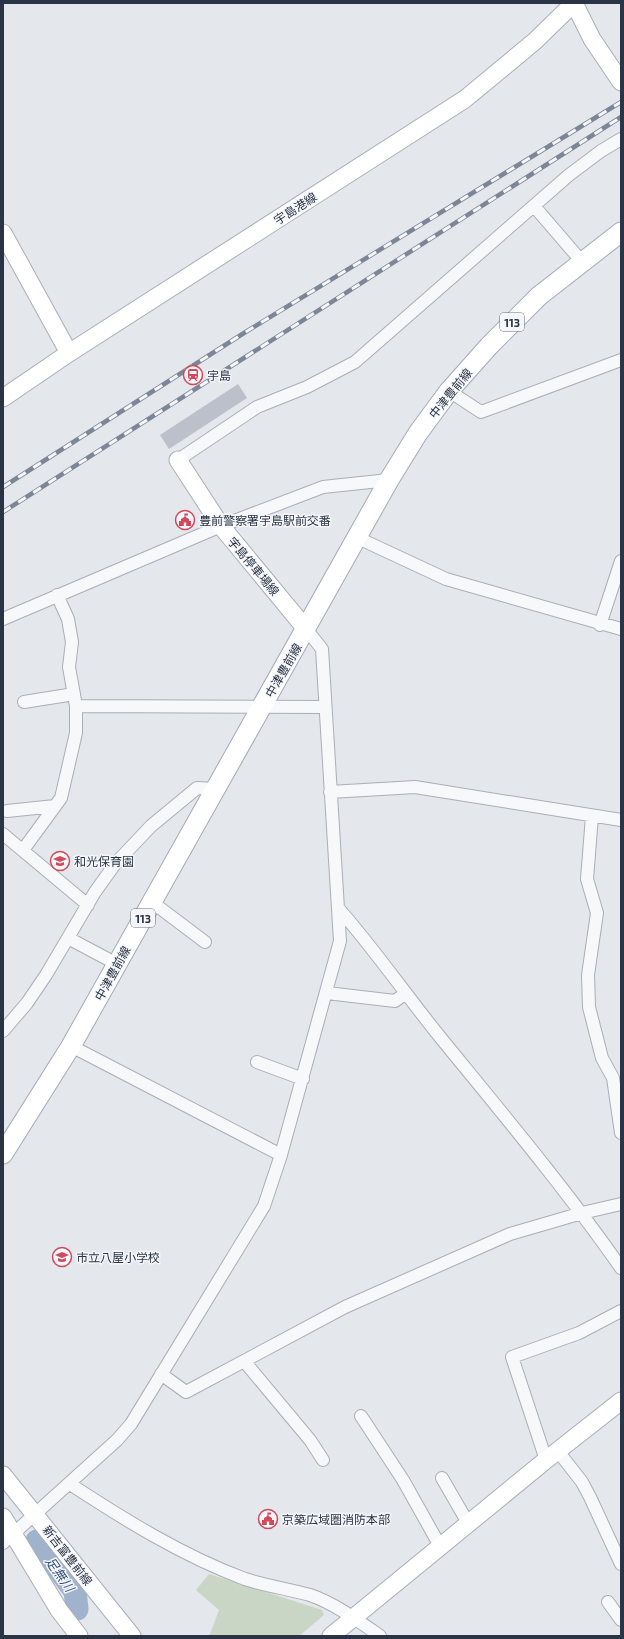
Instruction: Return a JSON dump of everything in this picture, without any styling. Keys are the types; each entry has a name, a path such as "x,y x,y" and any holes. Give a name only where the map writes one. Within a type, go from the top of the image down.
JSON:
{"main road":[{"path":"574,3 592,38 621,82"},
{"name":"宇島港線","path":"3,398 69,353 465,99 535,41 574,3"},
{"name":"中津豊前線","path":"3,1154 71,1046 261,706 358,538 389,480 418,433 449,391 489,346 539,296 621,232"},
{"path":"3,233 69,353"},
{"name":"宇島停車場線","path":"178,460 221,526 306,629"},
{"path":"331,1636 552,1455 621,1401"},
{"name":"新吉富豊前線","path":"3,1475 132,1636"},
{"path":"3,1517 8,1538 79,1636"}],"street":[{"path":"178,460 257,407 308,387 355,362 569,175 601,151 621,139"},
{"path":"534,206 582,263"},
{"path":"449,391 481,412 621,360"},
{"path":"3,619 221,526 323,488 389,480"},
{"path":"358,538 446,579 621,629"},
{"path":"600,624 618,581 621,561"},
{"path":"23,850 61,798 76,733 76,706 69,668 72,642 68,619 57,595"},
{"path":"8,1538 70,1484 131,1424 264,1206 281,1155 327,993 340,941 322,649 306,629"},
{"path":"24,702 74,694"},
{"path":"76,706 325,707"},
{"path":"330,792 415,787 621,820"},
{"path":"3,1031 27,1003 46,975 88,905 115,864 151,826 197,788 215,789"},
{"path":"7,811 55,806"},
{"path":"592,816 587,879 597,913 588,974 589,1008 602,1058 613,1078 621,1133"},
{"path":"3,834 88,905"},
{"path":"152,902 205,942"},
{"path":"339,909 367,942 582,1213 621,1268"},
{"path":"68,938 117,964"},
{"path":"327,993 395,1001 406,993"},
{"path":"71,1046 281,1155"},
{"path":"257,1062 303,1079"},
{"path":"161,1374 186,1392 345,1307 510,1234 582,1213 621,1204"},
{"path":"621,1311 579,1333 512,1357 552,1455 582,1482 621,1564"},
{"path":"244,1360 310,1440 323,1460"},
{"path":"361,1416 403,1480 440,1546"},
{"path":"442,1478 468,1524"},
{"path":"70,1484 115,1514 183,1551 246,1579 311,1596 354,1617 380,1636"},
{"path":"608,1602 621,1620"}],"green space":[{"path":"209,1574 322,1610 324,1615 299,1636 208,1636 219,1610 196,1590"}],"building":[{"path":"238,384 247,398 169,449 160,435"}],"waterway":[{"name":"足無川","path":"37,1541 75,1591 77,1609"}],"railway":[{"path":"3,487 244,333 621,102"},
{"path":"3,512 621,117"}],"place":[{"name":"宇島","path":"193,375"},
{"name":"豊前警察署宇島駅前交番","path":"185,520"},
{"name":"和光保育園","path":"60,861"},
{"name":"市立八屋小学校","path":"62,1257"},
{"name":"京築広域圏消防本部","path":"268,1519"}]}
